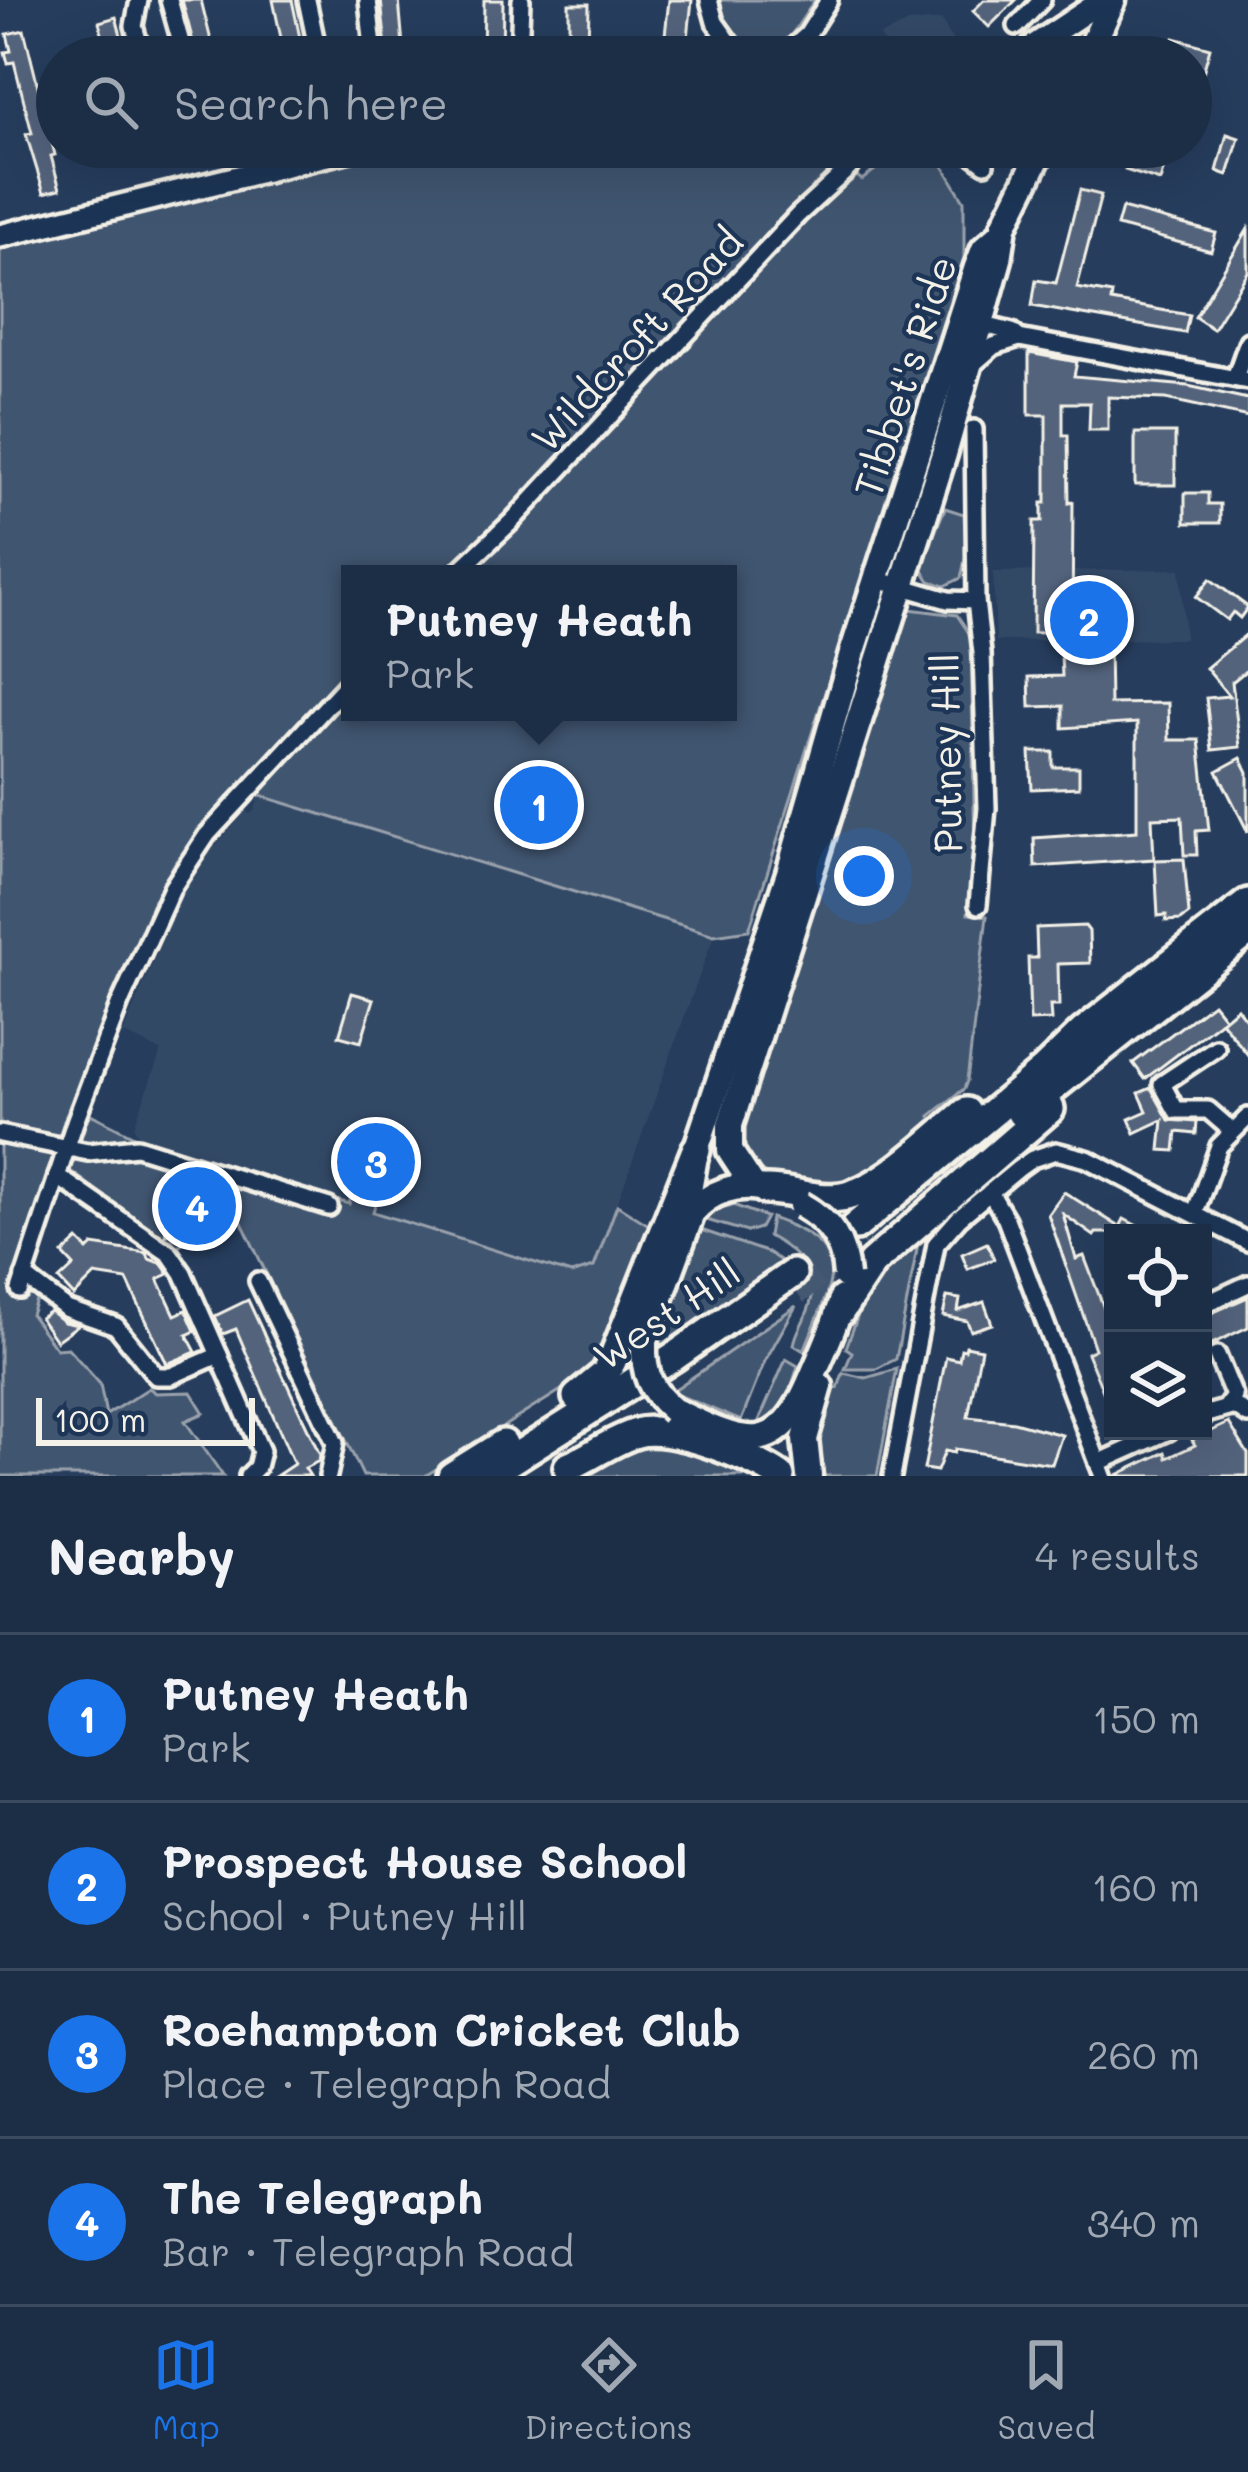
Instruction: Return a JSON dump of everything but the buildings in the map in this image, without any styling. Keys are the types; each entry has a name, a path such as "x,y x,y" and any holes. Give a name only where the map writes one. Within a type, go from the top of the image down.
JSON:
{"highway":[{"path":"904,1198 1083,1032 1248,903"},
{"path":"860,1233 1081,1067 1248,932"},
{"path":"759,1188 838,1198 857,1193 1052,1046 1083,1032"},
{"path":"834,1325 872,1263 1058,1102 1081,1067"},
{"path":"486,1476 584,1414 612,1361 696,1150"},
{"name":"West Hill","path":"584,1414 668,1383 794,1283"},
{"path":"518,1476 584,1414 647,1332"},
{"path":"452,1476 584,1414"},
{"path":"561,1471 601,1442 638,1424 684,1416"},
{"path":"561,1471 640,1432 654,1431 701,1442 780,1476"}],"main road":[{"path":"1097,36 1113,0"},
{"path":"1002,232 1033,168"},
{"name":"Tibbet's Ride","path":"759,1188 730,1150 730,1125 970,366 1002,232"},
{"name":"Tibbet's Ride","path":"682,1232 696,1150 789,873 876,579 977,267 984,249 1002,232"},
{"path":"791,1476 745,1438 684,1416 651,1389 644,1365 647,1332 682,1232 706,1198 759,1188 801,1205 835,1234 844,1255 846,1276 805,1439 808,1476"},
{"path":"745,1438 765,1437 792,1418 834,1325"}],"street":[{"path":"137,36 139,0"},
{"path":"169,0 179,36"},
{"path":"307,0 315,36"},
{"path":"368,0 372,36"},
{"path":"519,36 520,0"},
{"path":"710,0 715,22 725,36"},
{"path":"805,36 829,0"},
{"path":"1017,26 1042,0"},
{"path":"1049,36 1103,0"},
{"path":"0,236 274,168"},
{"name":"Wildcroft Road","path":"466,565 798,215 849,168"},
{"path":"980,324 1019,338"},
{"path":"970,366 994,346 1019,338 1242,379 1248,341"},
{"name":"Putney Hill","path":"974,429 976,601 988,808 978,905"},
{"name":"Putney Hill","path":"876,579 948,600 976,601"},
{"path":"218,1355 171,1376 156,1376 116,1326 22,1284 120,1004 172,888 207,835 341,691"},
{"path":"1216,1048 1162,1084 1176,1110 1208,1110 1232,1130"},
{"path":"1195,1213 1214,1158 1232,1130 1248,1117"},
{"path":"0,1134 66,1150 136,1147 329,1207"},
{"path":"892,1476 932,1255 947,1229 1032,1159 1045,1153 1068,1153 1248,1242"},
{"path":"57,1176 170,1254 183,1273 261,1451 257,1467 248,1476"},
{"path":"990,1192 1006,1219 1101,1470 1153,1440"},
{"path":"258,1281 335,1443 328,1476"},
{"path":"1212,1301 1248,1284"},
{"path":"1216,1355 1234,1396 1227,1406"},
{"path":"1212,1412 1234,1406 1248,1415"}],"shaded area":[{"path":"716,0 816,0 790,36 732,36 719,17"},
{"path":"941,20 950,36 880,36 908,23"},
{"path":"303,168 838,168 848,184 877,168 944,168 964,201 964,257 749,930 714,935 239,789 176,861 154,900 71,1104 140,1139 349,1204 367,1146 389,1152 373,1212 571,1274 594,1267 617,1205 652,1227 601,1361 593,1370 425,1476 363,1476 237,1212 176,1247 69,1170 30,1289 39,1291 31,1315 56,1349 68,1348 100,1384 106,1415 149,1388 156,1393 191,1392 204,1413 185,1421 223,1476 0,1476 0,250"},
{"path":"945,508 964,514 966,555 961,578 945,586 930,581 921,567"},
{"path":"1180,569 1185,639 996,641 993,572"},
{"path":"909,609 957,615 971,636 975,858 968,914 987,916 967,1081 964,1089 930,1116 936,1126 879,1174 845,1187 806,1187 769,1176 755,1165 744,1152 739,1134"},
{"path":"259,796 714,935 594,1268 571,1274 373,1212 388,1152 367,1146 349,1205 140,1139 134,1127 161,1051 123,1033 191,873 246,812 255,810"},
{"path":"733,1205 766,1217 760,1228 747,1232 703,1219 715,1209"},
{"path":"771,1218 818,1242 828,1255 829,1286 804,1351 794,1345 809,1308 812,1284 796,1256 768,1236"},
{"path":"921,1228 896,1359 876,1369 845,1369 852,1352 846,1348 871,1280"},
{"path":"698,1229 769,1253 788,1266 654,1358 654,1349"},
{"path":"796,1306 765,1361 741,1421 671,1392"},
{"path":"786,1359 798,1366 789,1393 775,1414 758,1423"},
{"path":"897,1369 877,1476 815,1476 810,1438 843,1373 866,1378"},
{"path":"639,1436 773,1476 574,1476"}],"tunnel":[{"path":"796,1292 864,1241"}],"place":[{"name":"Prospect House School","path":"1089,620"},
{"name":"Putney Heath","path":"539,805"},
{"name":"Roehampton Cricket Club","path":"376,1162"},
{"name":"The Telegraph","path":"197,1206"}]}
